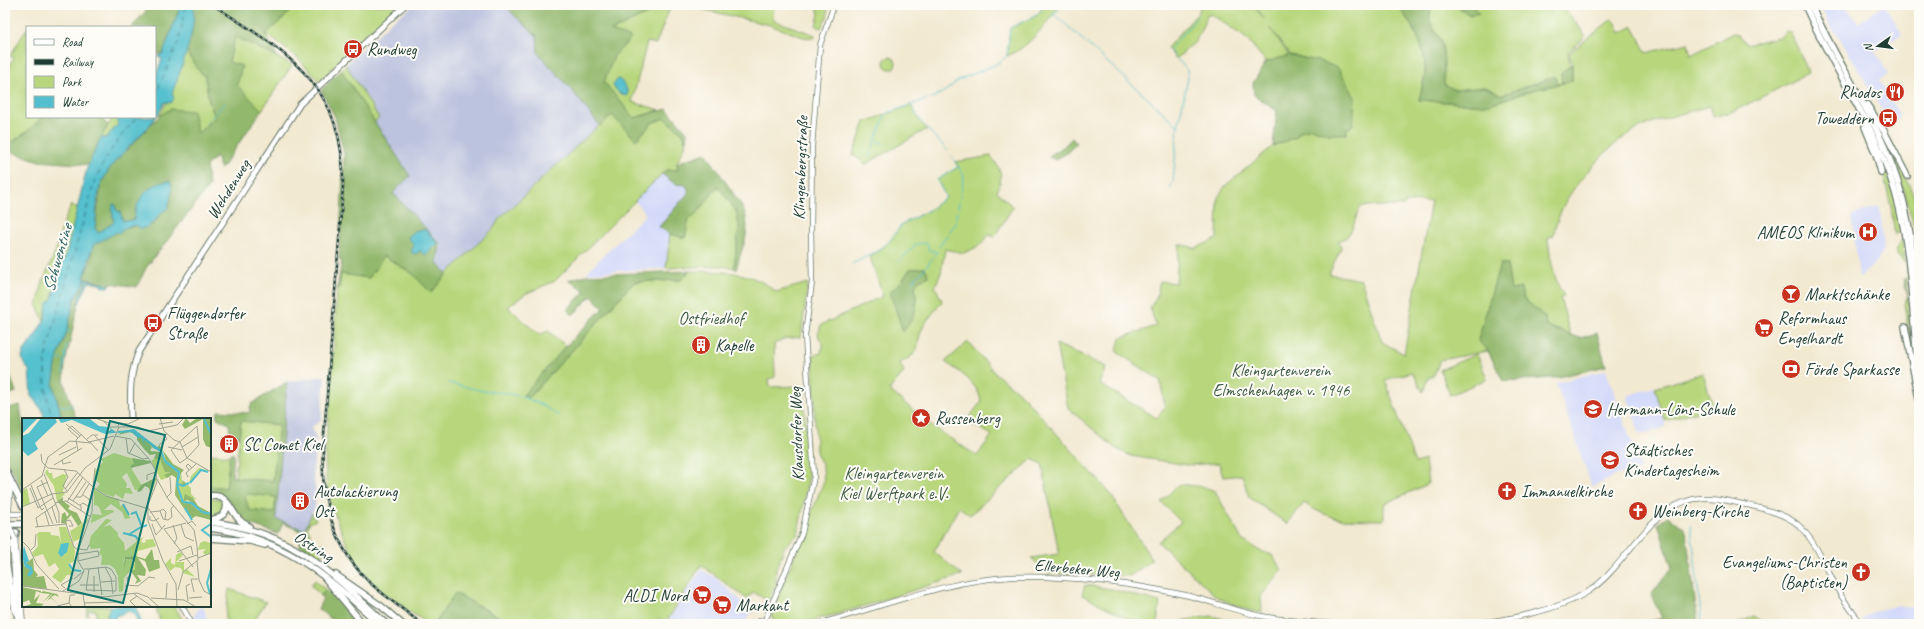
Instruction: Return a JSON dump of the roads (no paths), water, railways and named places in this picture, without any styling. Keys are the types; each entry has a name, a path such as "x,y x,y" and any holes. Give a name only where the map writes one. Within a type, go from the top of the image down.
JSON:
{"main road":[{"name":"Wehdenweg","path":"131,418 130,382 133,367 139,351 260,164 300,104 405,5"},
{"path":"1805,5 1822,41 1857,105 1888,169 1900,211 1909,262 1919,377"},
{"path":"1811,5 1884,148 1901,194 1912,248 1919,324"},
{"path":"1854,89 1861,96 1884,131 1908,176"},
{"path":"1857,105 1860,117 1877,157 1881,172"},
{"path":"1905,327 1919,399"},
{"path":"5,469 22,504"},
{"path":"211,496 218,495 224,498 228,502 238,521 263,533"},
{"path":"211,521 219,518 224,514 227,507 224,498"},
{"name":"Ostring","path":"211,521 263,533 300,551 327,570 386,624"},
{"path":"7,524 22,524"},
{"name":"Ostring","path":"211,528 243,534 282,549 331,580 380,624"},
{"path":"14,532 12,546 20,624"},
{"path":"211,538 250,541 282,549"},
{"path":"327,570 339,576 381,606 402,624"},
{"path":"322,574 363,624"},
{"path":"358,617 366,624"}],"street":[{"name":"Klingenbergstraße","path":"805,335 812,282 812,146 820,45 834,5"},
{"name":"Klausdorfer Weg","path":"765,620 802,533 814,476 805,335"},
{"path":"11,481 7,524 14,532 15,539 20,624"},
{"path":"1467,624 1495,622 1564,603 1580,596 1609,575 1656,520 1672,508 1685,502 1703,498 1730,501 1781,515 1795,523 1804,532 1817,550 1840,594 1862,624"},
{"path":"7,514 22,514"},
{"path":"5,553 20,624"},
{"name":"Ellerbeker Weg","path":"817,624 931,590 962,583 1005,578 1044,577 1097,580 1185,595 1263,617 1336,624"},
{"path":"183,607 192,624"},
{"path":"756,624 761,620 765,620 770,624"}],"water":[{"path":"181,5 193,5 194,14 191,36 172,93 174,98 171,103 165,102 156,117 156,75 162,59 158,56 163,53"},
{"path":"618,79 626,88 628,92 627,96 621,94 614,87 613,85"},
{"path":"155,118 108,171 100,187 95,228 98,233 114,222 112,210 113,204 116,205 116,210 120,212 123,221 134,220 137,205 144,193 162,182 170,181 172,191 171,198 168,208 150,225 141,229 136,225 126,227 121,230 121,233 117,232 93,245 84,279 109,285 108,287 102,287 99,284 89,282 78,305 79,298 87,282 85,281 75,298 67,331 57,359 53,385 62,418 44,418 43,411 31,396 29,370 24,364 22,357 24,351 46,317 47,304 52,299 57,279 54,275 65,258 87,168 101,138 106,138 118,124 116,119"},
{"path":"416,230 426,230 438,243 426,255 420,251 415,254 411,252 414,245 408,238"},
{"path":"110,607 135,607 142,623 145,624 138,624 134,613 129,611 116,616 113,624 110,624 107,615"}],"waterway":[{"path":"947,150 920,121 911,105 934,97 945,91 959,80 999,63 1007,56 1010,28 1037,15 1045,5"},
{"path":"1051,17 1062,5"},
{"path":"1054,14 1178,126"},
{"path":"1170,188 1173,182 1178,126 1188,78 1187,70 1169,50 1199,15"},
{"path":"206,123 225,103"},
{"path":"869,157 885,116 888,113 910,105"},
{"path":"876,140 884,144"},
{"path":"939,247 955,224 964,176 952,156"},
{"path":"852,264 880,250 889,242 902,224 929,210 946,197 937,180 958,167"},
{"path":"899,262 916,244 927,243 929,250 937,252 923,271 912,282"},
{"path":"67,331 71,332"},
{"path":"63,374 67,344"},
{"path":"57,359 63,359"},
{"path":"449,383 483,391 505,393 523,397 542,405 559,416"},
{"path":"59,406 73,406"},
{"path":"1691,526 1702,624"}],"railway":[{"path":"213,5 266,40 288,57 307,76 323,98 334,122 341,152 343,187 323,448 324,485 327,503 331,520 338,537 346,553 357,568 375,588 422,624"}],"place":[{"name":"Rundweg","path":"353,49"},
{"name":"Rhodos","path":"1895,92"},
{"name":"Toweddern","path":"1888,118"},
{"name":"AMEOS Klinikum","path":"1868,232"},
{"name":"Marktschänke","path":"1791,294"},
{"name":"Flüggendorfer Straße","path":"153,323"},
{"name":"Reformhaus Engelhardt","path":"1764,328"},
{"name":"Kapelle","path":"701,345"},
{"name":"Förde Sparkasse","path":"1791,369"},
{"name":"Hermann-Löns-Schule","path":"1593,409"},
{"name":"Russenberg","path":"921,418"},
{"name":"SC Comet Kiel","path":"229,444"},
{"name":"Städtisches Kindertagesheim","path":"1610,460"},
{"name":"Immanuelkirche","path":"1507,491"},
{"name":"Autolackierung Ost","path":"300,501"},
{"name":"Weinberg-Kirche","path":"1638,511"},
{"name":"Evangeliums-Christen (Baptisten)","path":"1861,572"},
{"name":"ALDI Nord","path":"702,595"},
{"name":"Markant","path":"722,605"}],"water label":[{"name":"Schwentine","path":"57,258"}],"park label":[{"name":"Ostfriedhof","path":"711,318"},
{"name":"Kleingartenverein Elmschenhagen v. 1946","path":"1281,380"},
{"name":"Kleingartenverein Kiel Werftpark e.V.","path":"894,483"}]}
